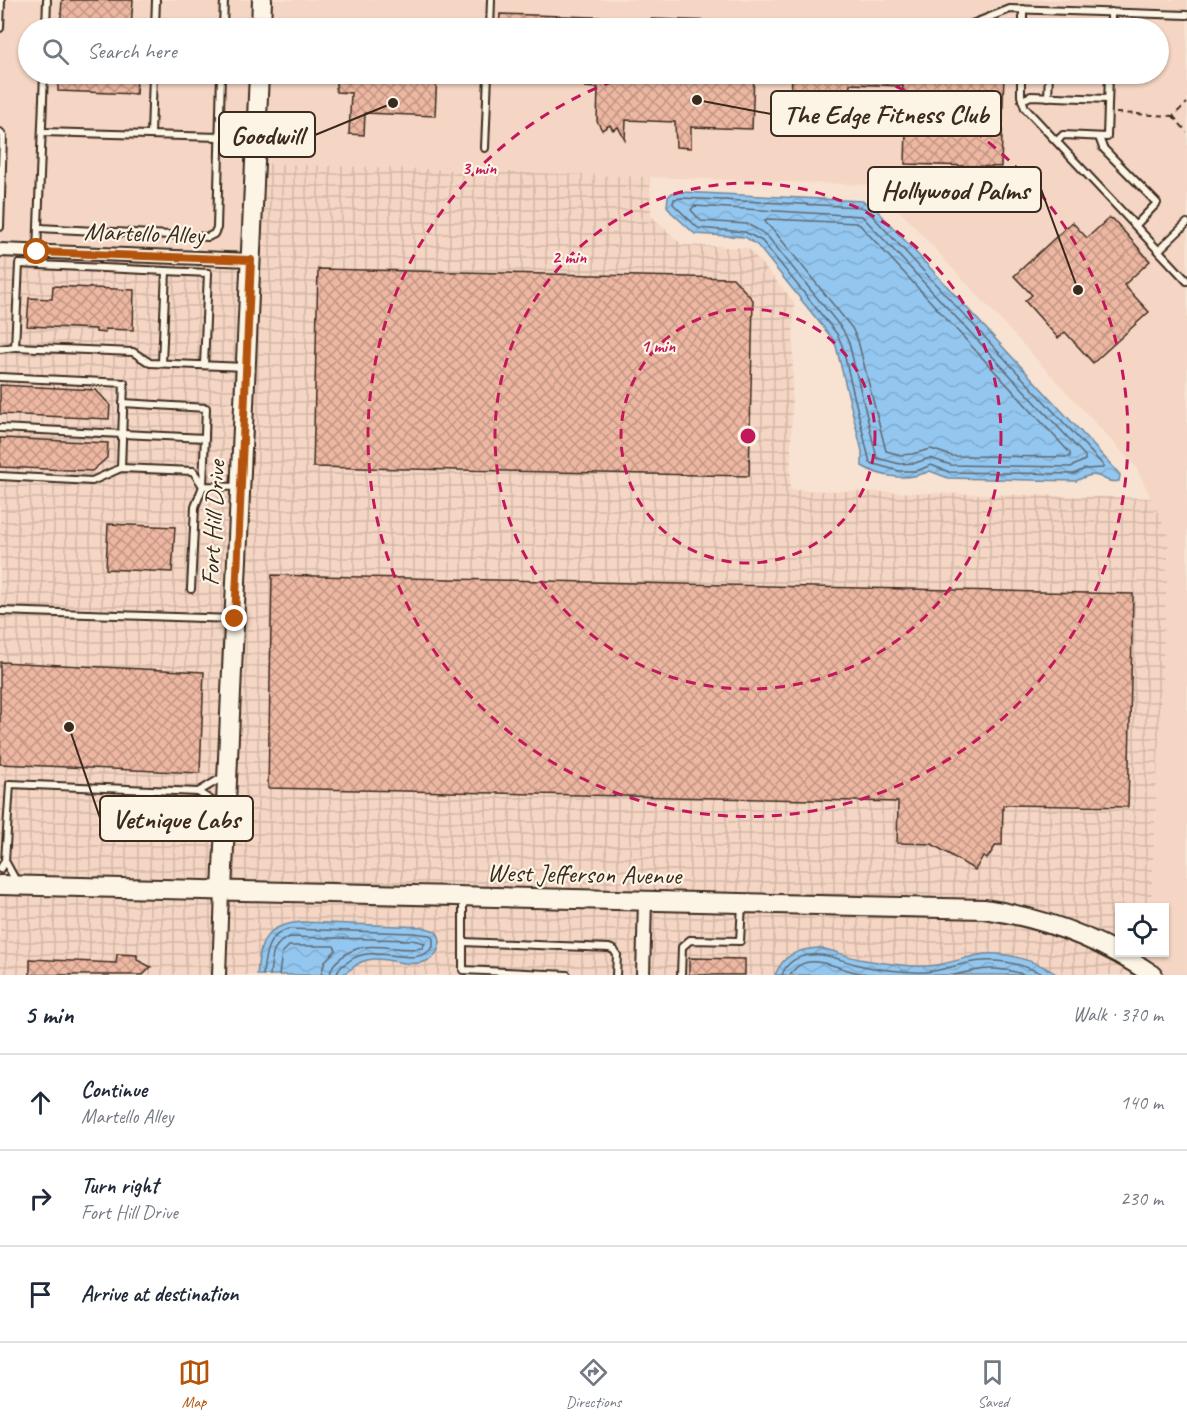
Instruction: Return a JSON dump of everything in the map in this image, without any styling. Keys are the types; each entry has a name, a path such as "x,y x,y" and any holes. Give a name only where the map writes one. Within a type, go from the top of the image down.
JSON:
{"street":[{"path":"261,18 262,0"},
{"name":"Fort Hill Drive","path":"219,975 259,84"},
{"name":"Martello Alley","path":"0,250 251,260"},
{"name":"West Jefferson Avenue","path":"0,885 967,909 1006,912 1046,922 1083,935 1114,950 1153,975"},
{"path":"643,975 645,901"}],"lane":[{"path":"0,28 1,0"},
{"path":"46,18 47,0"},
{"path":"155,18 156,0"},
{"path":"223,18 224,0"},
{"path":"490,18 491,0"},
{"path":"987,18 1010,9 1187,15"},
{"path":"1023,9 1023,18"},
{"path":"1111,12 1111,18"},
{"path":"37,252 44,84"},
{"path":"151,135 153,84"},
{"path":"39,228 208,237 214,234 217,228 221,84"},
{"path":"485,148 488,84"},
{"path":"1021,84 1025,108 1187,281"},
{"path":"1048,97 1049,84"},
{"path":"1057,141 1063,135 1107,137 1109,84"},
{"path":"1022,100 1031,96 1108,99"},
{"path":"0,132 3,136 0,227"},
{"path":"42,132 256,138"},
{"path":"1099,137 1103,148 1157,203 1136,225"},
{"path":"1159,250 1187,223"},
{"path":"15,347 19,264 208,273 204,365"},
{"path":"162,363 166,271"},
{"path":"0,348 133,352 150,363 246,367"},
{"path":"0,377 124,383 121,468"},
{"path":"123,403 206,408 203,486 195,507 191,589"},
{"path":"0,428 205,438"},
{"path":"0,476 92,481 121,468 193,471 203,486"},
{"path":"203,486 241,487"},
{"path":"0,611 235,619"},
{"path":"198,792 228,774"},
{"path":"20,886 5,861 3,838 9,812 10,784 198,792 226,810"},
{"path":"0,811 9,812"},
{"path":"0,869 5,861"},
{"path":"463,897 463,970 567,975"},
{"path":"681,975 682,947 690,940 740,941 742,903"},
{"path":"464,942 609,948 617,955 616,975"}],"path":[{"path":"1113,113 1173,116 1187,103"},
{"path":"1173,116 1187,132"}],"shaded area":[{"path":"0,0 1187,0 1187,975 1166,975 1148,961 1148,957 1169,957 1169,903 1151,903 1169,535 1136,467 876,185 258,163 254,252 0,242"},
{"path":"258,163 650,177 651,216 682,245 748,248 794,302 790,490 1151,498 1169,535 1151,903 1115,903 1115,957 1148,957 1148,961 1167,975 0,975 0,242 254,252"}],"water":[{"path":"672,193 862,201 875,208 1115,469 1120,475 1119,481 1108,481 1096,475 1076,481 948,478 930,471 913,476 895,477 862,466 862,451 836,346 832,338 758,246 745,237 695,234 671,212 667,206 668,197"},
{"path":"302,922 423,927 436,932 440,943 435,955 429,960 415,964 374,959 363,961 341,975 257,975 260,953 266,937 279,927"},
{"path":"819,948 859,959 922,966 978,955 1008,955 1040,965 1058,975 775,975 782,962 792,954"}],"building":[{"path":"62,0 133,0 132,18 61,18"},
{"path":"500,14 624,18 500,18"},
{"path":"58,84 136,84 136,94 58,91"},
{"path":"336,84 437,84 435,116 365,113 364,135 349,134 351,93 336,92"},
{"path":"585,84 754,84 752,129 691,127 691,148 676,147 675,122 626,120 625,140 618,127 613,130 610,125 602,130 597,121 598,88 585,87"},
{"path":"792,84 850,84 849,100 791,98"},
{"path":"850,84 1004,84 1001,167 905,164 907,95 902,95 903,86"},
{"path":"1109,218 1113,219 1150,261 1124,285 1149,312 1093,363 1065,332 1058,338 1025,301 1032,295 1014,276 1072,222 1087,238"},
{"path":"318,269 733,278 753,300 749,476 313,467"},
{"path":"53,286 134,290 133,330 105,329 105,333 96,332 96,329 27,326 29,298 52,299"},
{"path":"0,385 96,390 110,405 109,419 0,414"},
{"path":"0,438 108,443 107,458 92,471 0,467"},
{"path":"108,524 175,527 172,572 106,569"},
{"path":"272,575 1133,594 1128,807 1003,805 1002,845 996,845 987,859 983,856 975,870 932,844 897,843 898,802 268,788"},
{"path":"0,662 204,672 200,773 0,764"},
{"path":"117,954 137,955 137,960 151,967 143,975 30,975 30,959 116,963"},
{"path":"689,958 745,959 745,975 689,975"}],"place":[{"name":"The Edge Fitness Club","path":"697,100"},
{"name":"Goodwill","path":"393,103"},
{"name":"Hollywood Palms","path":"1078,290"},
{"name":"Vetnique Labs","path":"69,727"}],"route":[{"path":"37,252 251,260 235,619"}]}
